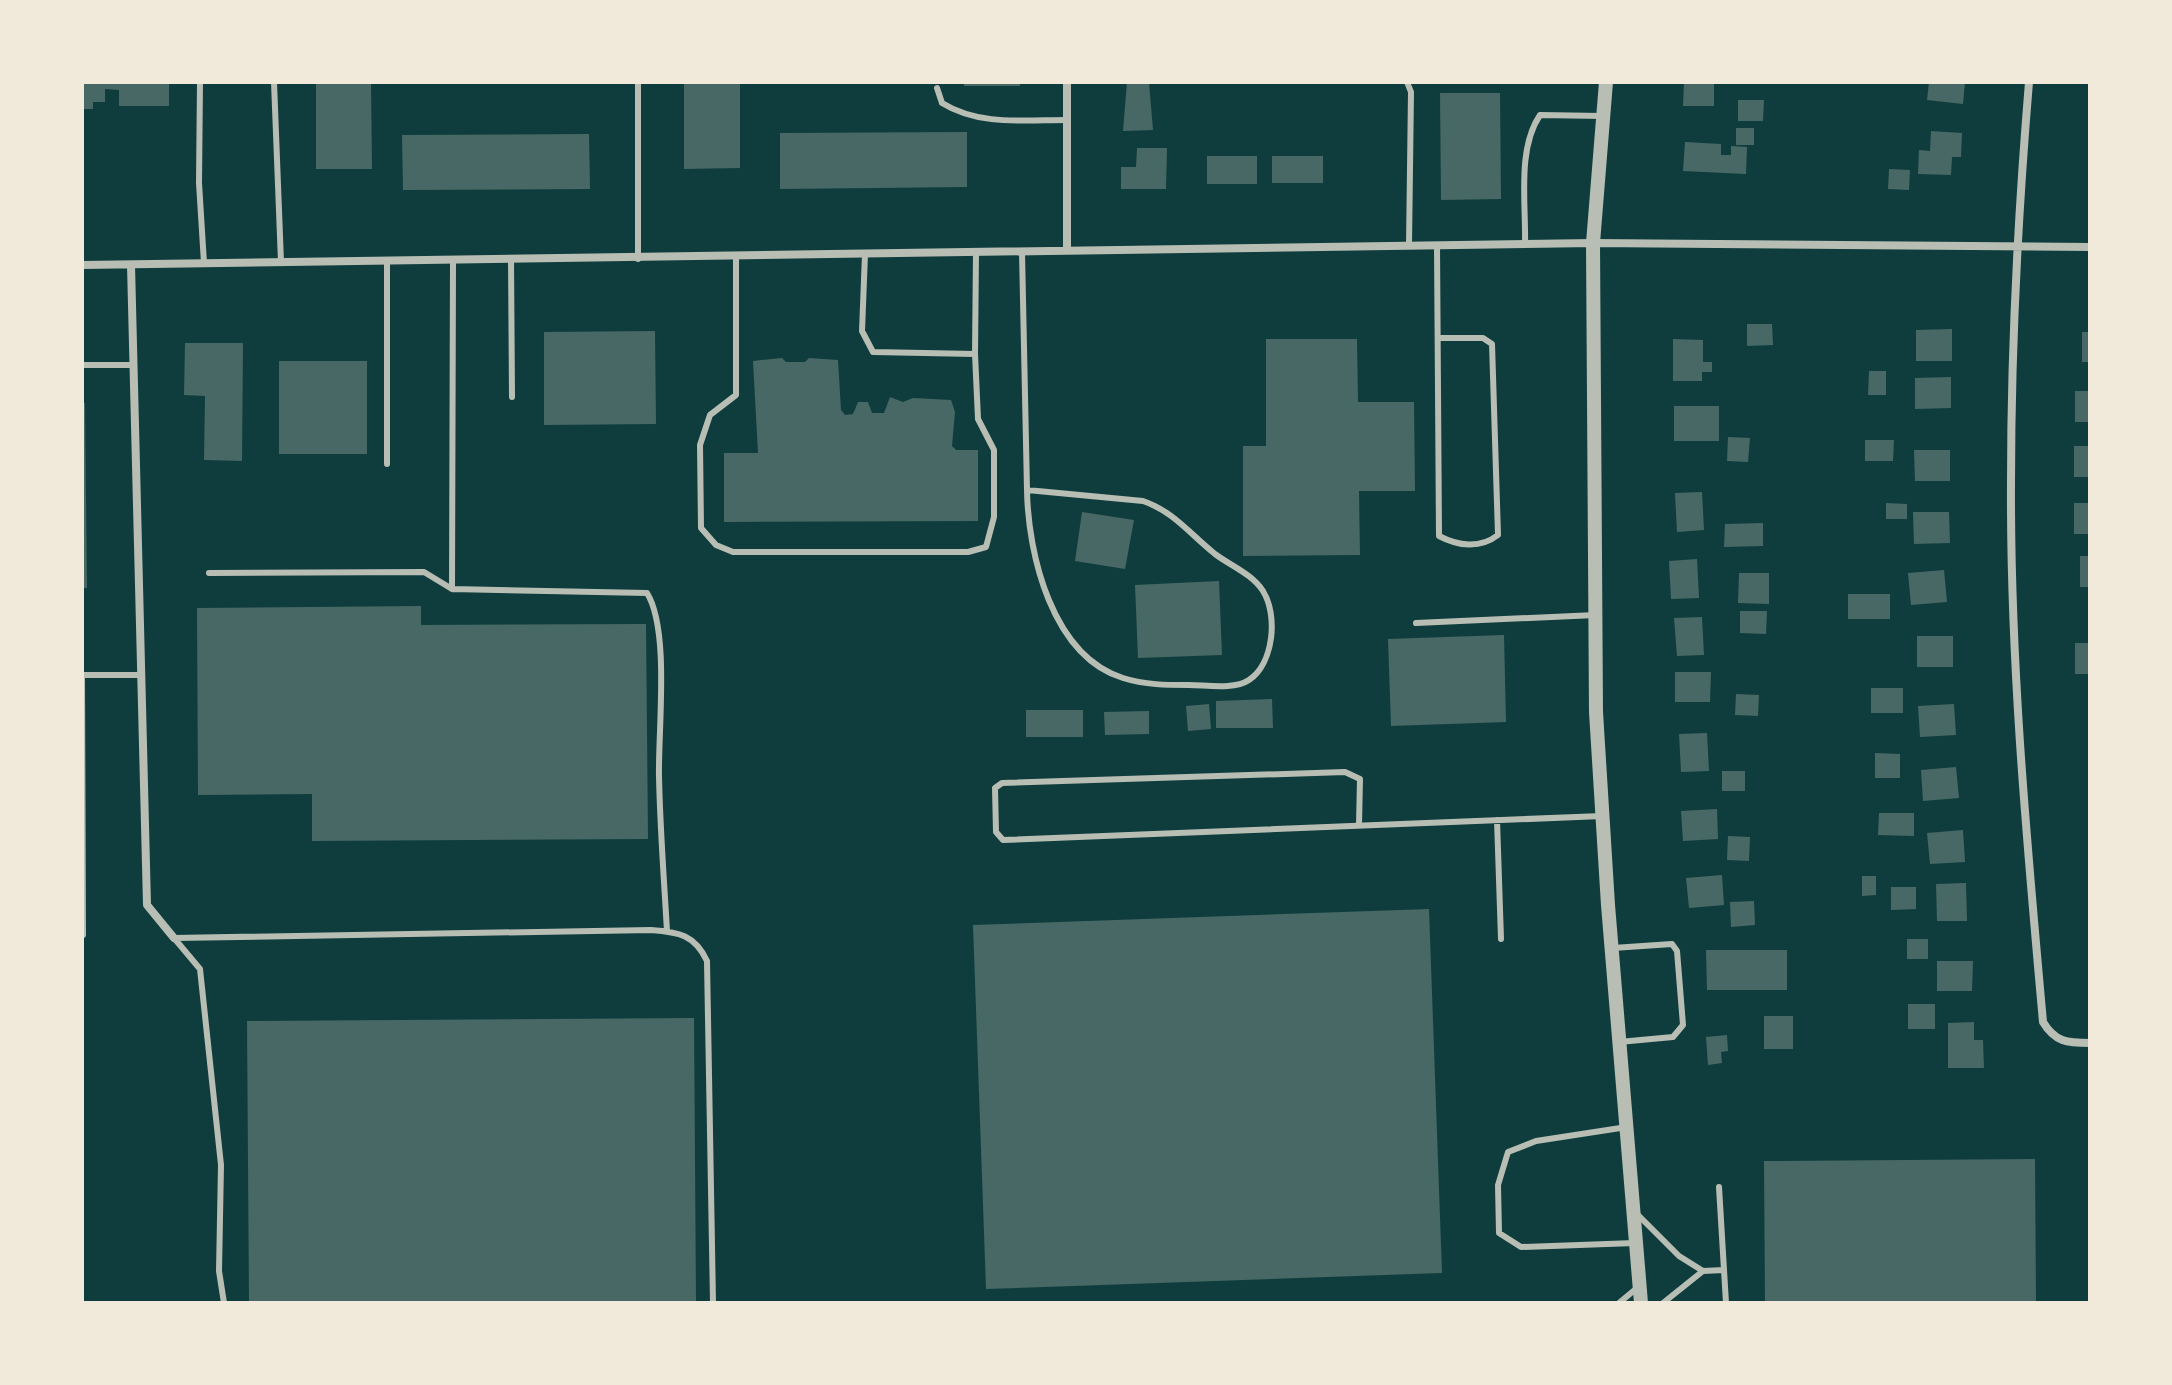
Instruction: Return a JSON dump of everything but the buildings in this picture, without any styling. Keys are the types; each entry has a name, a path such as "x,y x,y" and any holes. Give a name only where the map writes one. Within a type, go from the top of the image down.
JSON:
{"street":[{"path":"1067,82 1067,250"},
{"path":"1606,82 1593,243 1596,615 1602,816 1641,1303"},
{"path":"2029,82 2016,246 2011,484 2016,675 2043,1022 2051,1036 2067,1043 2090,1043"},
{"path":"82,265 1593,243 2090,247"},
{"path":"131,265 147,905 174,938"}],"lane":[{"path":"200,82 199,183 204,263"},
{"path":"274,82 281,262"},
{"path":"638,82 638,259"},
{"path":"1407,82 1411,92 1409,245"},
{"path":"937,88 942,103 962,115 992,119 1067,120"},
{"path":"1525,244 1526,151 1531,128 1540,115 1603,116"},
{"path":"1437,245 1439,536 1454,544 1486,544 1498,535 1496,364 1492,344 1483,338 1438,338"},
{"path":"736,256 736,395 710,415 700,445 701,528 716,545 733,552 968,552 986,547 994,517 994,450 978,419 976,252"},
{"path":"1022,252 1027,490 1031,550 1057,620 1092,660 1121,678 1157,685 1234,685 1249,680 1261,667 1269,651 1271,616 1264,593 1253,580 1215,554 1162,507 1143,501 1027,490"},
{"path":"865,254 862,331 873,352 975,354"},
{"path":"511,259 512,397"},
{"path":"452,589 453,260"},
{"path":"387,261 387,464"},
{"path":"82,365 134,365"},
{"path":"209,573 424,572 452,589 647,593 655,605 659,630 659,778 667,931"},
{"path":"1416,623 1596,615"},
{"path":"83,935 82,675 141,675"},
{"path":"1359,825 1360,779 1345,772 1002,783 995,788 996,832 1003,840 1602,816"},
{"path":"1497,820 1501,939"},
{"path":"174,938 667,931 686,934 699,945 707,961 713,1303"},
{"path":"174,938 200,969 221,1165 219,1271 224,1303"},
{"path":"1612,948 1672,944 1677,951 1683,1025 1680,1033 1673,1037 1619,1042"},
{"path":"1627,1127 1536,1141 1508,1152 1498,1185 1499,1233 1521,1247 1636,1243"},
{"path":"1719,1187 1726,1303"},
{"path":"1633,1208 1653,1233 1703,1271"},
{"path":"1663,1303 1703,1271 1724,1270"},
{"path":"1619,1303 1640,1286"}]}
